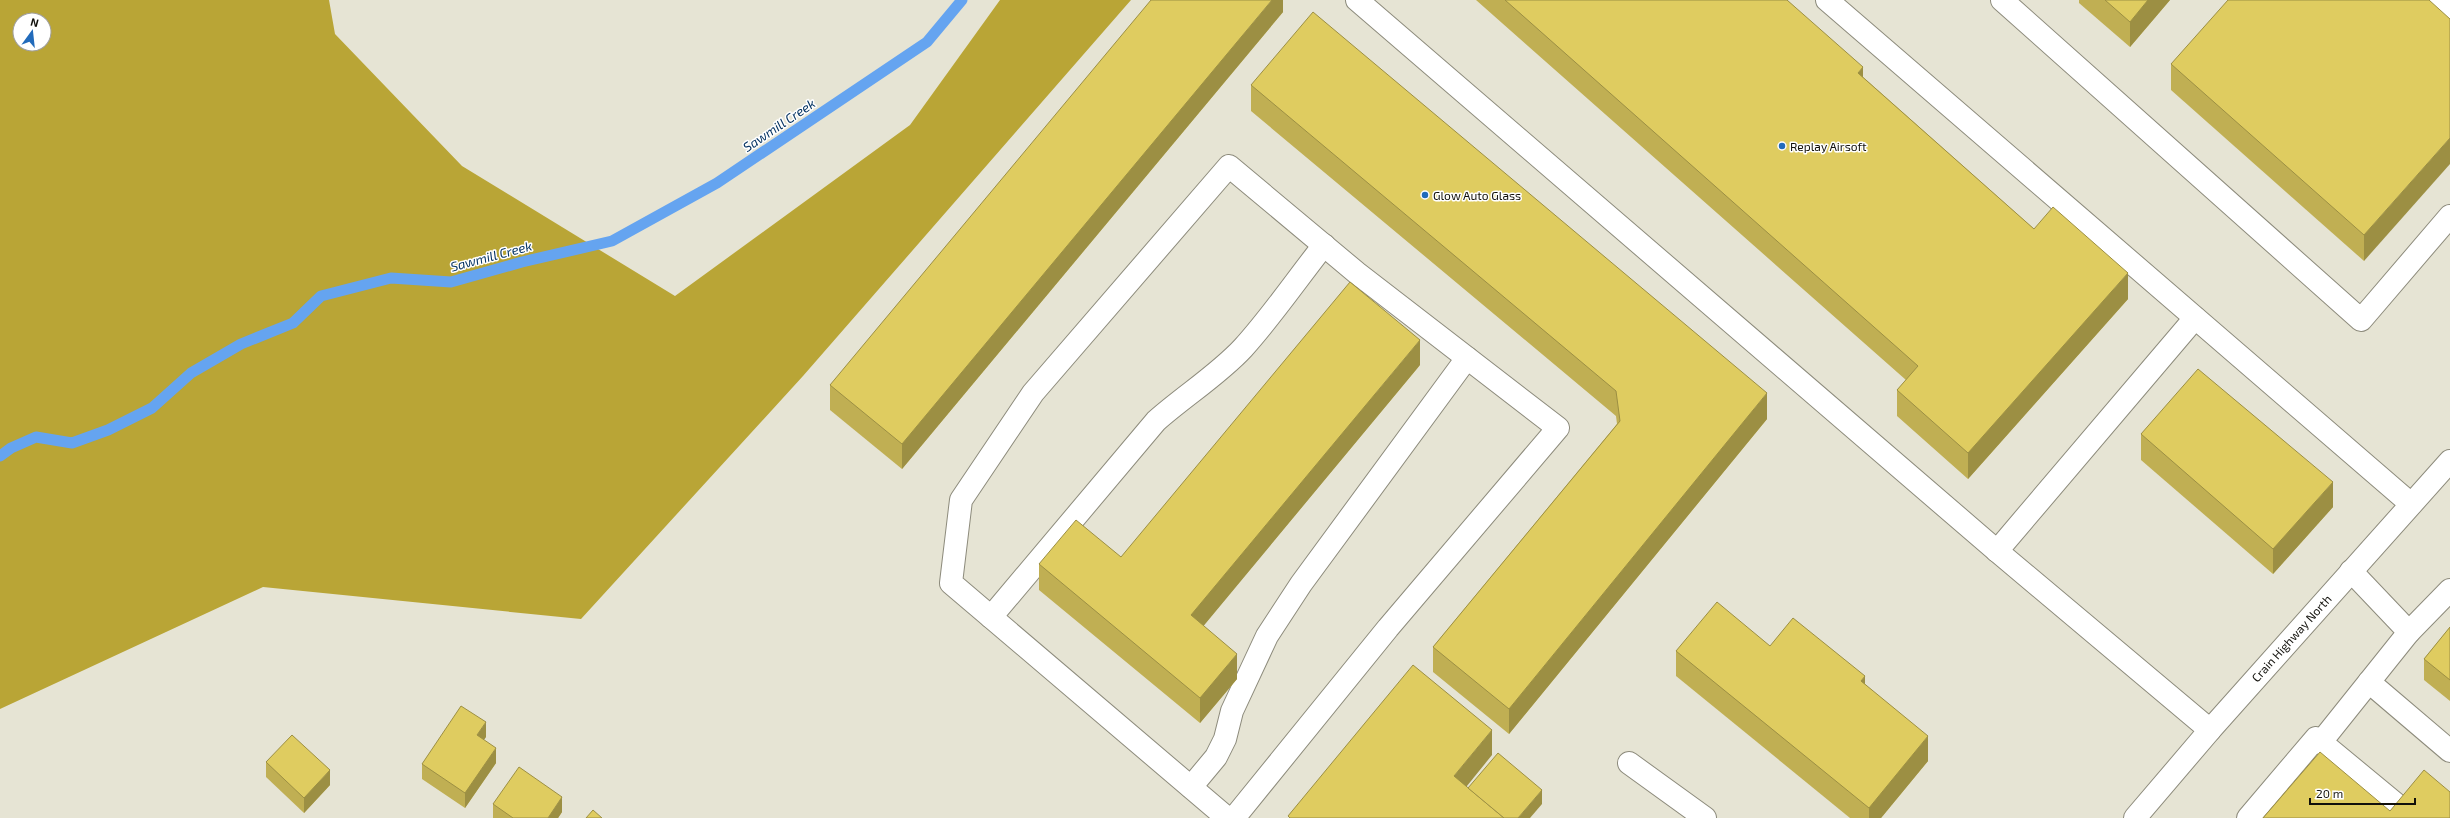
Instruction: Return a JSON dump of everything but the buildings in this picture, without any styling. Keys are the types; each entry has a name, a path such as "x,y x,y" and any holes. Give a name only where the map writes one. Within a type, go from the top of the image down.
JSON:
{"street":[{"path":"1357,0 1997,551 2210,730"},
{"path":"1827,0 2411,504"},
{"path":"2002,0 2361,320 2450,216"},
{"path":"2437,0 2450,12"},
{"path":"1227,818 951,583 961,500 1033,393 1229,166 1324,245 1558,428 1388,628 1234,818"},
{"path":"991,617 1156,421 1184,396 1215,374 1243,349 1324,245"},
{"path":"1997,551 2195,318"},
{"path":"1191,787 1216,757 1225,739 1232,711 1267,636 1301,584 1467,358"},
{"name":"Crain Highway North","path":"2135,818 2210,730 2450,461"},
{"path":"2351,571 2410,632"},
{"path":"2321,742 2410,632 2450,590"},
{"path":"2369,682 2450,751"},
{"path":"2248,818 2316,738 2408,814"},
{"path":"1629,763 1705,818"}],"shaded area":[{"path":"0,0 329,0 335,34 462,166 675,296 910,125 1000,0 1131,0 803,376 581,619 263,587 0,709"}],"waterway":[{"name":"Sawmill Creek","path":"0,456 11,448 36,437 72,443 108,430 152,408 191,373 241,344 293,323 321,296 391,278 451,282 522,262 612,241 717,183 927,42 962,0"}],"place":[{"name":"Replay Airsoft","path":"1782,146"},
{"name":"Glow Auto Glass","path":"1425,195"}]}
